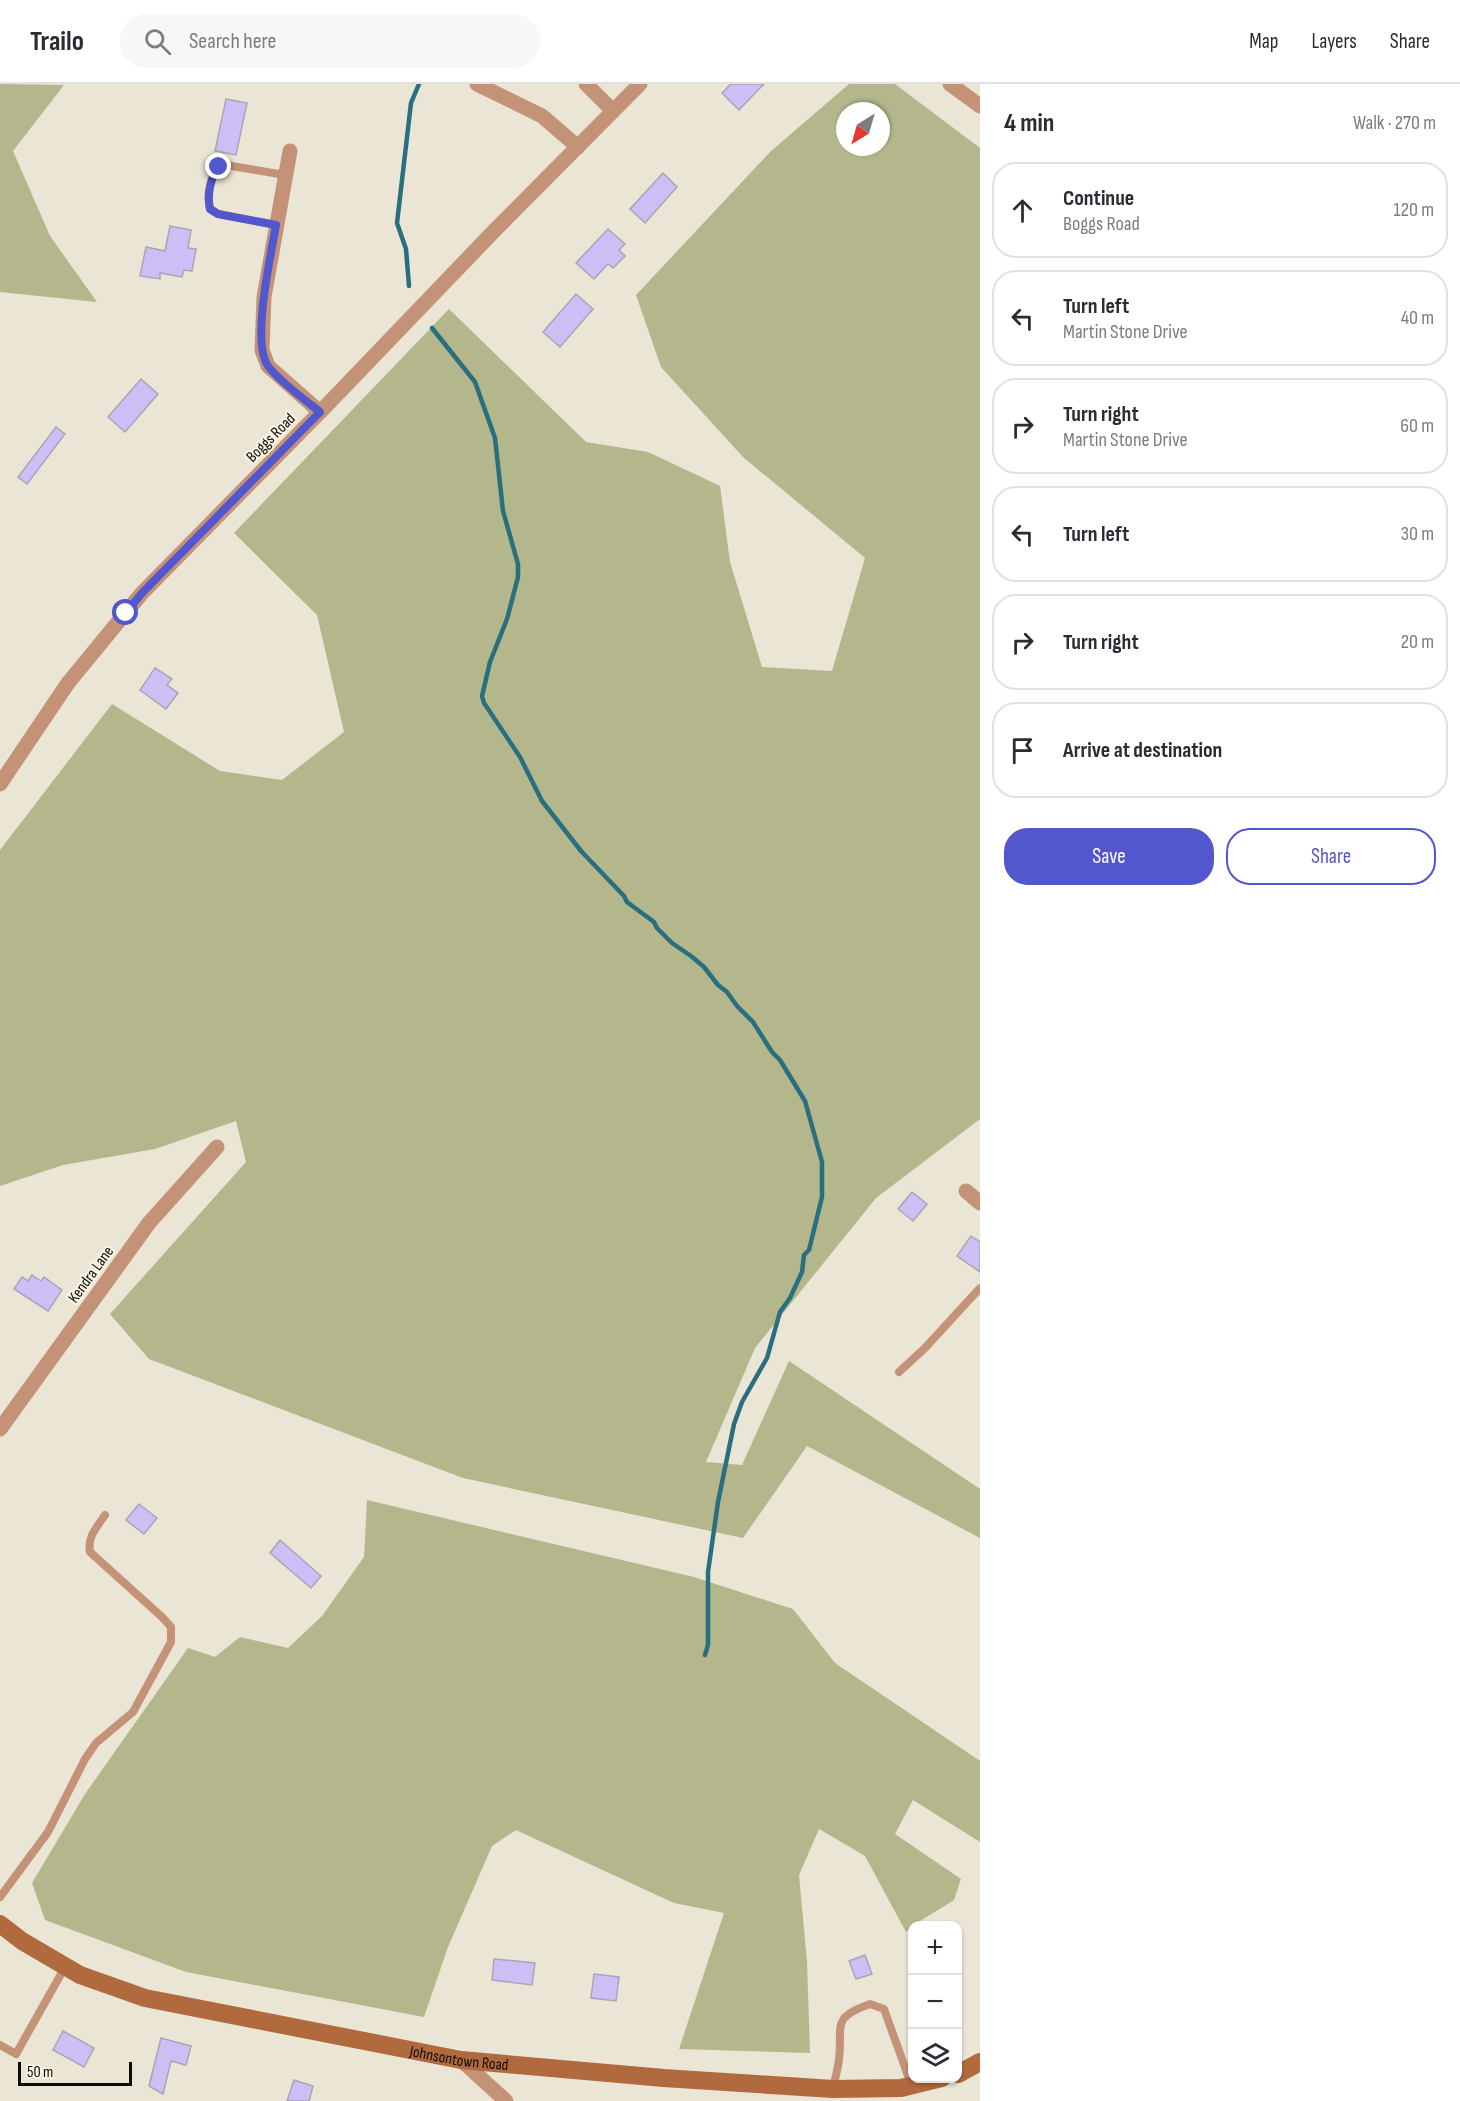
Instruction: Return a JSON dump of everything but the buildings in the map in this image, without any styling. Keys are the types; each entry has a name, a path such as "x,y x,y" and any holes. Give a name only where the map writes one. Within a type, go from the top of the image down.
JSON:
{"street":[{"path":"477,84 542,116 578,147"},
{"path":"586,84 613,111"},
{"name":"Boggs Road","path":"0,784 68,683 142,593 640,84"},
{"path":"951,84 980,106"},
{"path":"290,151 264,297 262,350 268,366 320,412"},
{"name":"Kendra Lane","path":"0,1429 149,1223 217,1147"},
{"path":"966,1191 980,1203"},
{"name":"Johnsontown Road","path":"0,1924 22,1941 80,1975 146,1998 460,2060 664,2078 833,2089 901,2088 925,2083"},
{"path":"460,2060 506,2101"},
{"path":"962,2071 980,2062"}],"lane":[{"path":"276,225 218,214 210,209 208,201 214,174 219,167 226,165 285,176"},
{"path":"899,1372 925,1348 980,1288"},
{"path":"0,1896 48,1832 85,1759 96,1743 133,1712 171,1642 171,1627 162,1617 90,1552 88,1545 91,1536 105,1515"},
{"path":"0,2045 16,2054 65,1967"},
{"path":"833,2089 839,2058 838,2028 850,2010 870,2004 884,2009 912,2086"}],"green space":[{"path":"0,84 64,85 13,151 50,236 97,302 0,292"},
{"path":"849,84 895,84 980,148 980,1119 876,1198 755,1348 706,1462 742,1465 789,1361 980,1489 980,1538 807,1446 743,1538 463,1478 149,1359 110,1314 246,1162 236,1121 155,1149 63,1165 0,1186 0,850 112,704 220,771 282,780 344,732 317,615 234,533 449,309 586,442 648,452 720,486 730,562 762,667 832,671 865,558 743,457 661,367 636,295 771,151"},
{"path":"367,1500 694,1577 793,1609 835,1663 980,1761 980,1842 913,1800 895,1834 961,1879 954,1900 920,1921 908,1921 906,1932 865,1856 819,1829 799,1875 807,1961 810,2053 679,2049 724,1913 674,1903 516,1830 492,1846 448,1947 424,2017 186,1972 45,1920 32,1883 85,1794 188,1648 215,1657 240,1637 288,1648 322,1616 364,1557"}],"waterway":[{"path":"409,286 406,249 397,223 411,103 419,84"},
{"path":"432,328 475,382 495,438 503,511 518,564 518,577 507,619 490,662 482,696 484,703 520,757 542,801 581,851 627,902 654,922 672,943 704,967 753,1022 805,1101 822,1162 822,1197 809,1250 804,1255 802,1272 790,1298 780,1312 767,1358 742,1402 734,1424 718,1502 708,1572 708,1645 705,1655"}],"route":[{"path":"126,613 142,593 320,412 268,366 262,350 264,297 276,225 218,214 210,209 208,201 214,174 219,167"}]}
